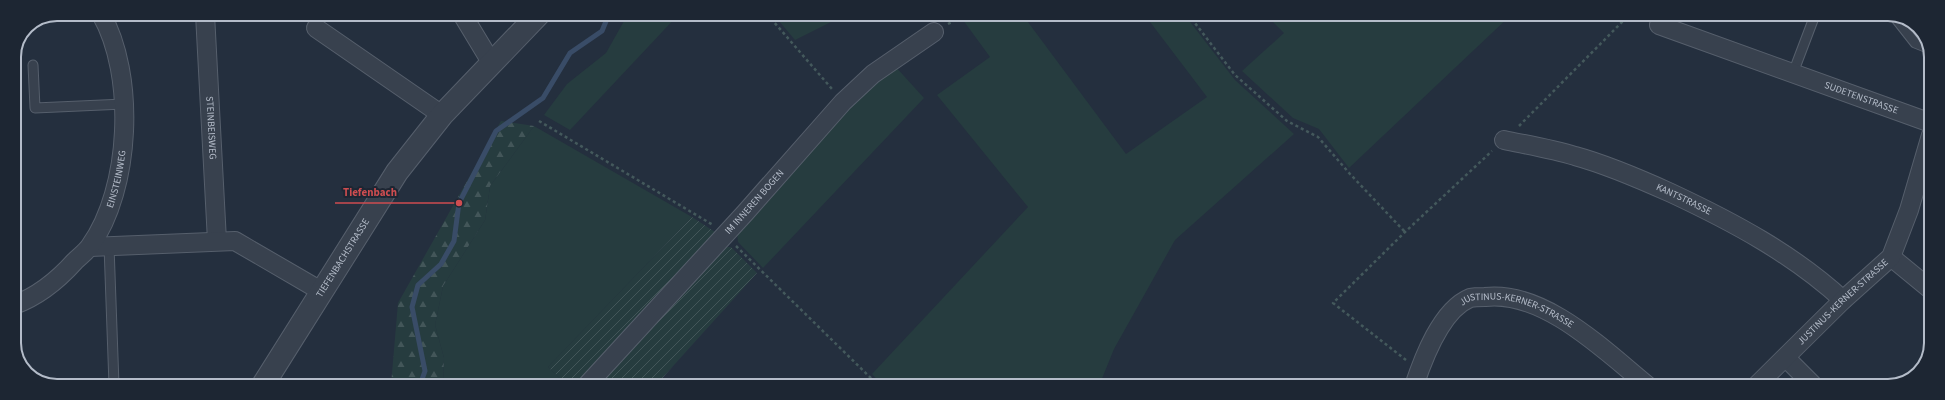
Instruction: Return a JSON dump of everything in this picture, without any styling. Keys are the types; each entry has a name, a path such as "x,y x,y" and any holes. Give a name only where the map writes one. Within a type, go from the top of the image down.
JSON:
{"street":[{"name":"EINSTEINWEG","path":"21,301 43,291 62,276 90,247 103,223 115,191 122,159 124,104 116,50 104,21"},
{"name":"STEINBEISWEG","path":"206,21 218,241"},
{"path":"466,21 491,62"},
{"name":"TIEFENBACHSTRASSE","path":"267,379 397,172 442,114 532,21"},
{"name":"SUDETENSTRASSE","path":"1659,25 1924,122"},
{"path":"316,28 442,114"},
{"name":"IM INNEREN BOGEN","path":"593,379 725,235 843,102 873,74 934,32"},
{"name":"KANTSTRASSE","path":"1504,140 1575,156 1627,173 1706,209 1780,250 1821,280 1843,300"},
{"name":"JUSTINUS-KERNER-STRASSE","path":"1764,379 1843,300 1891,257 1909,210 1924,149"},
{"path":"90,247 235,241 321,291"},
{"path":"1891,257 1924,284"},
{"name":"JUSTINUS-KERNER-STRASSE","path":"1416,378 1440,327 1451,312 1470,298 1495,295 1522,299 1562,320 1599,346 1639,379"},
{"path":"1786,358 1807,379"}],"lane":[{"path":"1793,73 1813,21"},
{"path":"1899,23 1915,43 1922,46"},
{"path":"33,65 34,108 124,104"},
{"path":"109,246 114,379"}],"path":[{"path":"773,21 843,102"},
{"path":"934,32 954,21"},
{"path":"1193,21 1235,75 1288,122 1318,137 1350,174 1405,232 1333,303 1416,378"},
{"path":"539,121 709,222 725,235 872,379"}],"green space":[{"path":"624,21 672,21 570,130 544,115 567,84 606,53"},
{"path":"779,21 833,21 795,40"},
{"path":"964,21 1027,21 1126,154 1207,97 1149,21 1189,21 1235,80 1294,134 1175,240 1114,349 1102,379 877,379 872,374 1028,207 937,95 990,57"},
{"path":"1272,21 1505,21 1349,168 1319,129 1293,118 1242,71 1284,33"},
{"path":"894,65 924,98 763,268 738,242 737,233 860,91"},
{"path":"501,121 534,126 490,186 485,220 443,286 435,325 444,358 443,379 392,379 398,303"},
{"path":"534,126 692,217 548,367 561,379 443,379 444,358 435,325 443,286 485,220 490,186"},
{"path":"692,217 718,234 582,379 561,379 548,367"},
{"path":"724,247 731,247 757,273 661,379 604,379 601,376"}],"waterway":[{"path":"422,379 425,371 412,307 418,285 441,264 454,241 459,203 496,131 543,98 570,53 602,31 606,21"}],"place":[{"name":"Tiefenbach","path":"459,203"}]}
